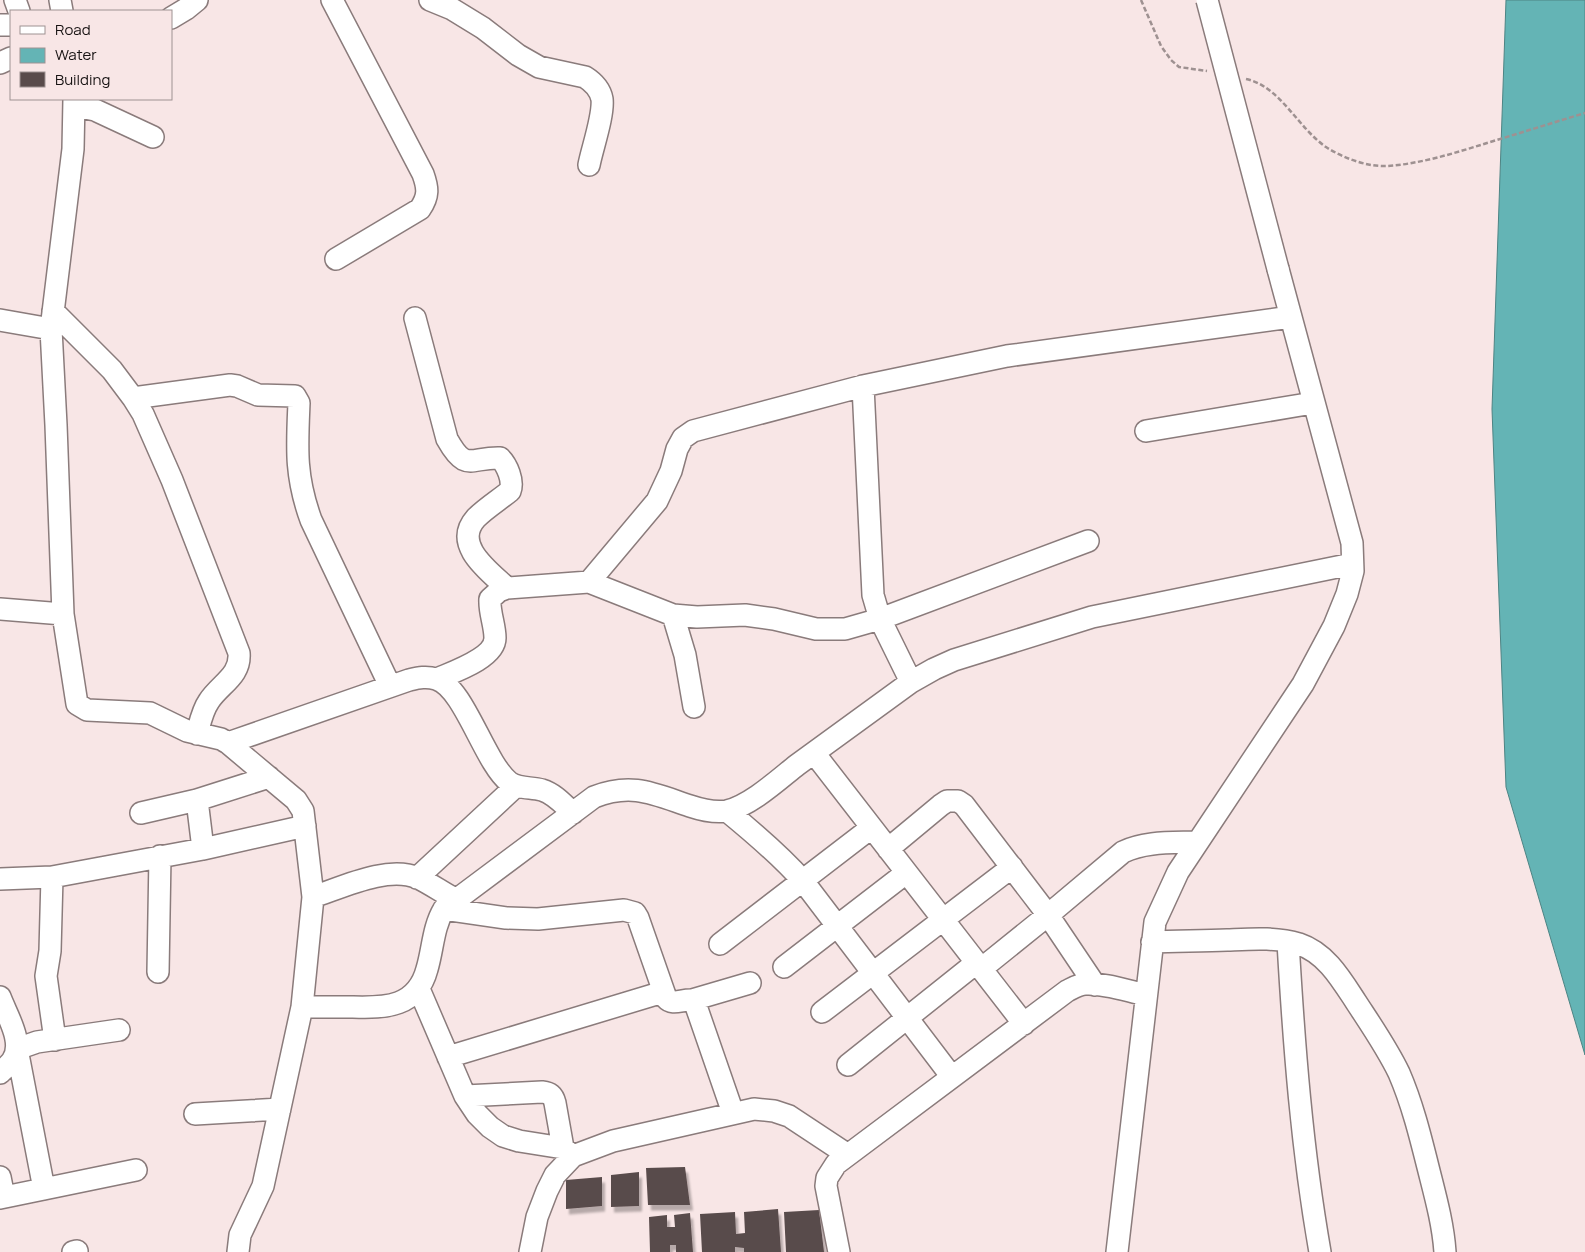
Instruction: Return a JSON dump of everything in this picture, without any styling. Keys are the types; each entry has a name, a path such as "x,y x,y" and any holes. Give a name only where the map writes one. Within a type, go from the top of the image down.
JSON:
{"street":[{"path":"172,17 186,10 197,0"},
{"path":"332,0 423,174 428,188 426,200 420,209 336,259"},
{"path":"430,0 452,9 483,28 518,55 539,66 585,77 592,81 602,97 602,108 589,166"},
{"path":"1117,1252 1155,922 1178,872 1303,684 1334,626 1348,594 1353,571 1352,543 1313,403 1207,0"},
{"path":"154,136 74,102 73,149 52,320 62,614 77,704 87,710 150,714 187,731 228,742 300,804 304,811 313,897 302,1007 263,1186 240,1235 238,1252"},
{"path":"588,582 657,501 665,486 677,449 683,438 693,431 863,386 1007,356 1291,317"},
{"path":"415,318 448,439 454,451 460,458 467,461 500,458 504,462 510,477 512,487 510,491 476,519 470,530 468,540 472,552 480,563 507,588"},
{"path":"0,320 52,320 112,370 133,398 154,436 240,653 240,662 233,676 210,699 205,707 197,734"},
{"path":"133,398 230,385 258,395 295,396 299,403 296,456 304,502 390,686"},
{"path":"863,386 873,595 880,619 911,682"},
{"path":"1146,431 1313,403"},
{"path":"436,679 479,659 492,649 495,636 490,599 499,591 507,588 588,582 673,614 697,617 745,615 774,619 816,629 831,630 857,627 1088,541"},
{"path":"302,1007 382,1008 403,1000 419,989 427,970 439,918 450,904 594,797 610,791 628,789 650,792 713,812 727,811 757,795 911,682 934,668 954,660 1092,617 1352,564"},
{"path":"0,608 62,614"},
{"path":"673,614 686,656 694,707"},
{"path":"228,742 390,686 423,677 436,679 447,685 456,696 496,766 509,782 516,786 542,790 552,795 573,813"},
{"path":"814,753 1024,1024"},
{"path":"141,813 197,800 268,777"},
{"path":"417,878 516,786"},
{"path":"197,800 203,849"},
{"path":"888,849 941,805 953,800 958,801 964,805 1048,915 1095,985"},
{"path":"727,811 765,842 803,881 952,1077"},
{"path":"0,879 52,878 203,849 305,826"},
{"path":"720,944 871,828"},
{"path":"848,1065 907,1018 1048,915 1113,859 1132,847 1198,842"},
{"path":"158,972 160,856"},
{"path":"822,1012 1012,867"},
{"path":"784,967 906,872"},
{"path":"313,897 362,880 383,875 399,874 417,878 450,904 506,918 538,918 630,911 638,918 663,992 669,1001 692,1000 750,982"},
{"path":"52,878 50,951 46,976 54,1040"},
{"path":"1152,942 1262,939 1288,942 1315,952 1328,963 1344,982 1398,1072 1420,1132 1443,1229 1445,1252"},
{"path":"1288,942 1306,1166 1320,1252"},
{"path":"839,1252 826,1186 830,1171 848,1155 1077,986 1085,984 1095,985 1146,995"},
{"path":"419,989 465,1096 477,1114 490,1127 503,1136 568,1152 754,1109 774,1111 789,1116 848,1155"},
{"path":"448,1057 663,992"},
{"path":"0,997 16,1035 44,1189"},
{"path":"692,1000 696,1006 733,1113"},
{"path":"17,1048 37,1042 119,1030"},
{"path":"0,1072 12,1061 17,1048"},
{"path":"465,1096 542,1092 548,1093 554,1098 568,1152 547,1191 537,1217 530,1252"},
{"path":"195,1114 280,1109"},
{"path":"1,1190 44,1189 136,1170"}],"path":[{"path":"1141,0 1161,46 1170,60 1178,67 1210,71"},
{"path":"1244,79 1252,80 1271,91 1326,146 1355,161 1386,166 1442,157 1585,114"}],"water":[{"path":"1506,0 1585,0 1585,1055 1506,787 1492,409"}],"building":[{"path":"685,1167 690,1205 648,1205 646,1168"},
{"path":"639,1172 639,1206 611,1207 611,1175"},
{"path":"602,1177 602,1206 566,1209 566,1180"},
{"path":"778,1209 781,1252 744,1252 744,1248 735,1247 735,1252 702,1252 700,1214 735,1212 736,1234 745,1233 744,1212"},
{"path":"819,1210 824,1252 786,1252 784,1212"},
{"path":"690,1213 693,1252 676,1252 676,1245 670,1245 670,1252 650,1252 649,1217 667,1215 667,1227 675,1227 674,1215"}]}
